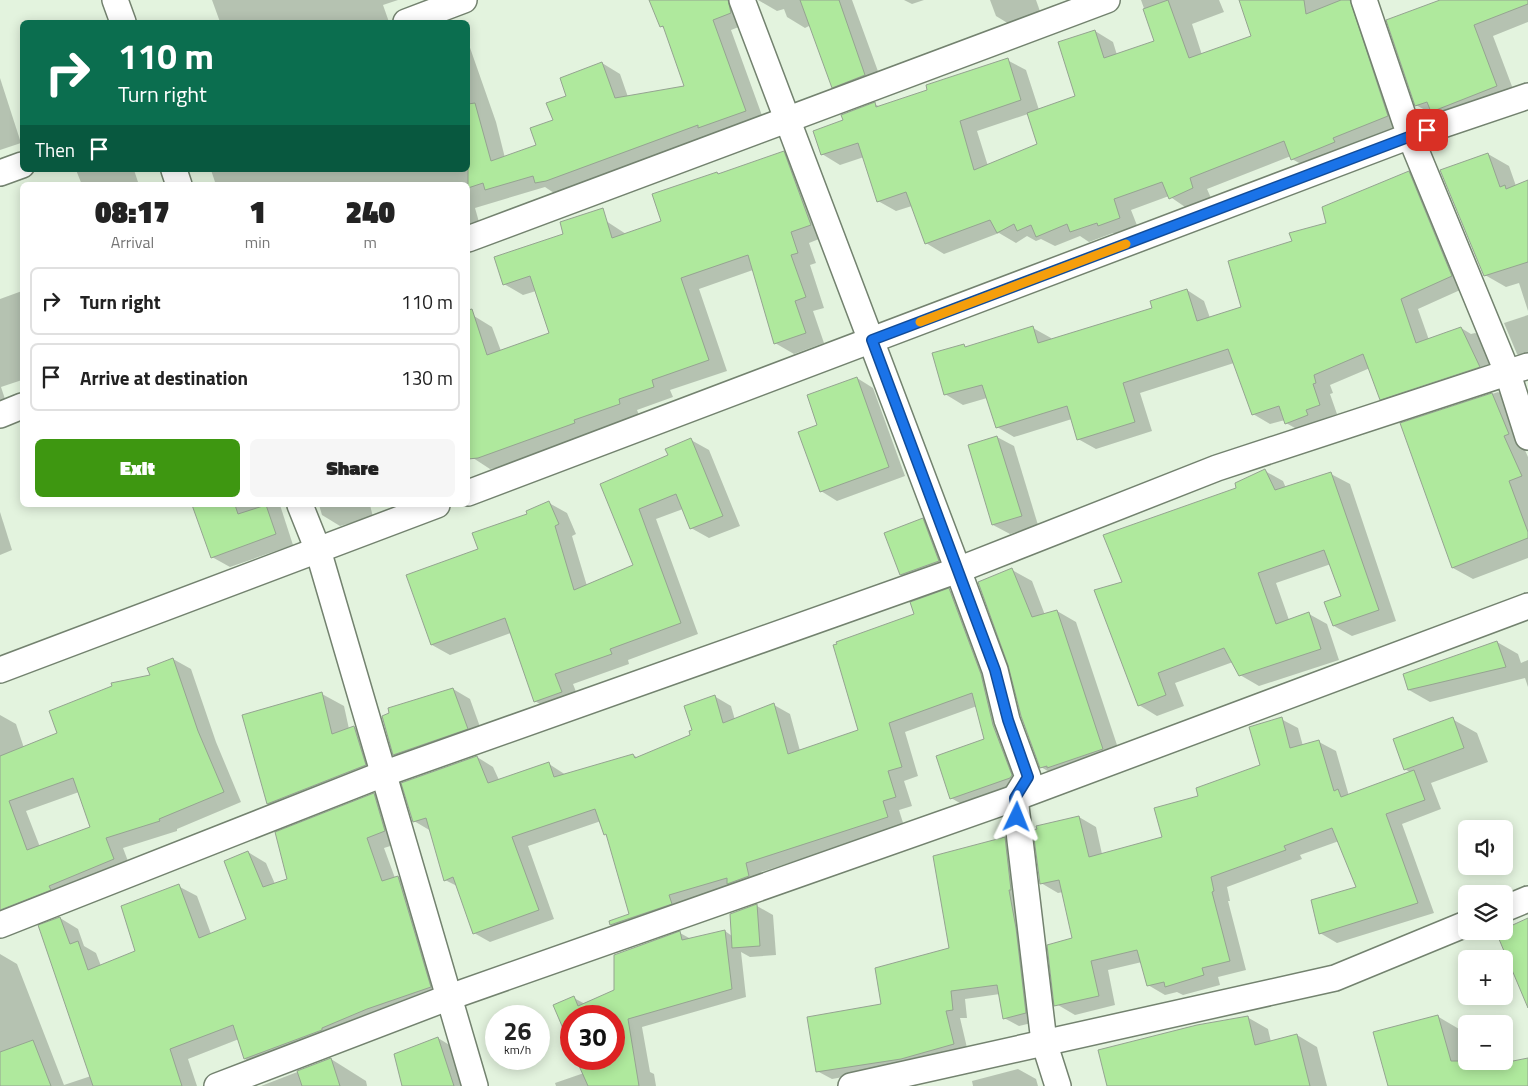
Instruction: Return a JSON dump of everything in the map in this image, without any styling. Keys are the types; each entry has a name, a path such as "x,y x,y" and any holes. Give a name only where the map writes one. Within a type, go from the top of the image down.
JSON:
{"street":[{"path":"116,0 122,20"},
{"path":"411,20 464,0"},
{"path":"742,0 786,120 872,340 995,670 1008,720 1028,777 1015,798 1044,1042 1058,1086"},
{"path":"470,238 1107,0"},
{"path":"1364,0 1410,136 1518,370 1528,437"},
{"path":"470,493 1410,136 1528,96"},
{"path":"0,173 20,166"},
{"path":"0,925 383,774 958,570 1216,468 1518,370"},
{"path":"0,414 20,407"},
{"path":"301,507 318,550 447,998 475,1086"},
{"path":"0,670 432,507"},
{"path":"217,1086 447,998 1015,798 1528,606"},
{"path":"1513,905 1528,899"},
{"path":"851,1086 1335,978 1458,927"}],"building":[{"path":"649,0 728,0 731,13 713,20 746,111 698,128 698,125 546,181 535,183 533,176 485,190 483,183 470,187 468,172 470,172 470,104 475,103 491,161 536,145 530,128 553,120 546,103 566,96 560,78 602,62 615,98 684,86 663,26 660,27"},
{"path":"800,0 839,0 865,75 832,88"},
{"path":"1168,0 1189,58 1251,36 1239,0 1304,0 1306,14 1341,0 1350,0 1388,116 1333,138 1335,142 1291,160 1284,141 1190,178 1193,188 1169,199 1162,182 1114,199 1120,218 1098,226 1097,223 1070,232 1067,224 1036,237 1031,225 1017,231 1014,224 997,233 990,220 925,244 906,192 877,202 858,143 821,155 813,131 843,120 841,115 875,102 876,107 927,90 926,85 1008,58 1021,100 960,121 974,170 1037,144 1027,113 1075,96 1058,42 1095,30 1104,58 1154,41 1143,9"},
{"path":"1440,0 1528,0 1528,4 1474,25 1497,86 1431,112 1427,102 1415,106 1386,20"},
{"path":"784,151 811,225 791,232 798,253 791,255 806,297 795,301 806,333 774,344 748,255 681,278 709,360 652,380 654,387 619,399 620,404 574,420 575,423 478,458 470,459 470,310 472,309 487,355 549,333 530,276 503,285 494,257 563,234 560,222 603,208 612,238 661,221 652,194 717,172 718,174"},
{"path":"1488,153 1500,187 1505,185 1506,189 1528,180 1528,262 1484,276 1440,170"},
{"path":"1409,171 1452,276 1401,299 1416,343 1461,327 1480,367 1380,400 1363,354 1314,375 1316,383 1313,384 1320,405 1306,410 1308,415 1285,424 1279,406 1252,415 1228,349 1123,383 1135,422 1077,440 1067,406 996,428 982,385 944,395 932,353 964,344 965,347 1033,326 1038,343 1152,308 1150,301 1187,289 1197,321 1241,307 1228,261 1292,241 1289,233 1326,223 1322,207"},
{"path":"857,377 889,467 820,492 798,432 817,425 807,395"},
{"path":"1492,393 1509,434 1504,436 1522,476 1509,481 1528,532 1528,538 1452,568 1400,423"},
{"path":"997,436 1022,516 992,525 968,445"},
{"path":"691,438 723,516 690,529 676,494 639,509 681,623 610,649 612,654 555,674 562,692 534,702 505,618 431,645 406,575 478,549 472,533 527,514 526,511 549,501 559,524 555,526 574,590 633,565 600,484 668,455 665,449"},
{"path":"1265,469 1275,490 1331,472 1379,610 1333,626 1324,602 1341,596 1324,550 1258,573 1276,624 1309,612 1321,649 1239,676 1224,648 1158,673 1166,695 1138,706 1094,590 1122,582 1103,535 1236,488 1235,483"},
{"path":"193,507 236,507 238,514 260,507 267,507 276,534 211,558"},
{"path":"923,518 939,561 900,575 884,533"},
{"path":"1012,568 1032,617 1057,610 1103,749 1047,768 1047,766 1040,768 1021,716 1008,665 978,582"},
{"path":"949,588 981,674 993,725 1012,775 1010,778 950,799 936,756 984,739 972,693 889,723 902,767 888,771 896,797 883,801 888,817 746,863 749,876 727,884 727,878 669,895 672,904 610,925 609,921 629,914 606,834 604,835 595,809 512,837 539,910 473,934 453,877 444,881 426,818 413,822 401,783 477,756 488,783 549,762 554,777 633,754 635,758 690,735 689,731 692,730 684,706 715,695 723,723 774,703 788,754 858,730 833,645 837,644 836,642 914,614 910,602"},
{"path":"1497,641 1506,667 1408,690 1403,674"},
{"path":"173,658 198,731 224,792 159,819 160,821 106,838 114,859 49,886 51,890 0,910 0,756 57,733 49,711 112,686 111,683 150,675 147,668","holes":["73,778 90,827 27,850 9,801"]},
{"path":"453,688 468,729 393,755 382,716 389,713 388,708"},
{"path":"322,692 332,734 354,726 366,765 267,804 242,715"},
{"path":"1282,717 1290,748 1319,740 1334,791 1338,789 1341,797 1414,770 1425,800 1386,814 1418,903 1319,934 1311,900 1356,887 1332,828 1284,846 1286,850 1211,877 1214,891 1212,892 1230,961 1202,968 1204,975 1165,987 1164,982 1147,986 1137,950 1091,961 1099,996 1054,1006 1047,945 1072,938 1059,880 1040,884 1033,830 1037,829 1036,826 1079,816 1089,857 1162,837 1154,808 1198,796 1196,788 1260,765 1249,727"},
{"path":"1453,717 1464,748 1404,770 1393,739"},
{"path":"374,793 385,831 367,838 382,881 398,876 431,987 367,1009 322,1028 322,1030 244,1059 233,1025 170,1049 182,1086 93,1086 38,925 60,917 70,944 78,941 88,970 135,951 121,906 179,884 199,938 246,919 224,861 248,851 263,887 287,879 275,832"},
{"path":"1005,837 1011,890 1009,890 1016,928 1026,1013 1003,1019 997,985 951,991 953,1010 946,1011 954,1044 901,1059 816,1072 807,1017 881,1004 875,968 949,948 933,856"},
{"path":"757,904 760,946 732,948 730,914"},
{"path":"1528,918 1528,1008 1513,972 1513,950 1504,950 1499,940 1513,940 1513,925"},
{"path":"725,930 732,989 628,1019 639,1086 588,1086 581,1070 625,1070 625,1005 580,1005 614,990 614,955 680,931 682,940"},
{"path":"574,996 578,1005 560,1005 560,1021 553,1005"},
{"path":"1438,1015 1451,1061 1458,1061 1458,1070 1513,1070 1513,1061 1528,1058 1528,1086 1388,1086 1373,1032"},
{"path":"1248,1016 1255,1045 1297,1034 1310,1086 1107,1086 1098,1050 1197,1025"},
{"path":"438,1037 454,1086 402,1086 394,1054"},
{"path":"33,1040 51,1086 0,1086 0,1052"},
{"path":"331,1058 340,1086 302,1086 297,1071"}],"slow traffic":[{"path":"920,322 1126,244"}],"route":[{"path":"1017,817 1015,798 1028,777 1008,720 995,670 872,340 1427,130"}]}
